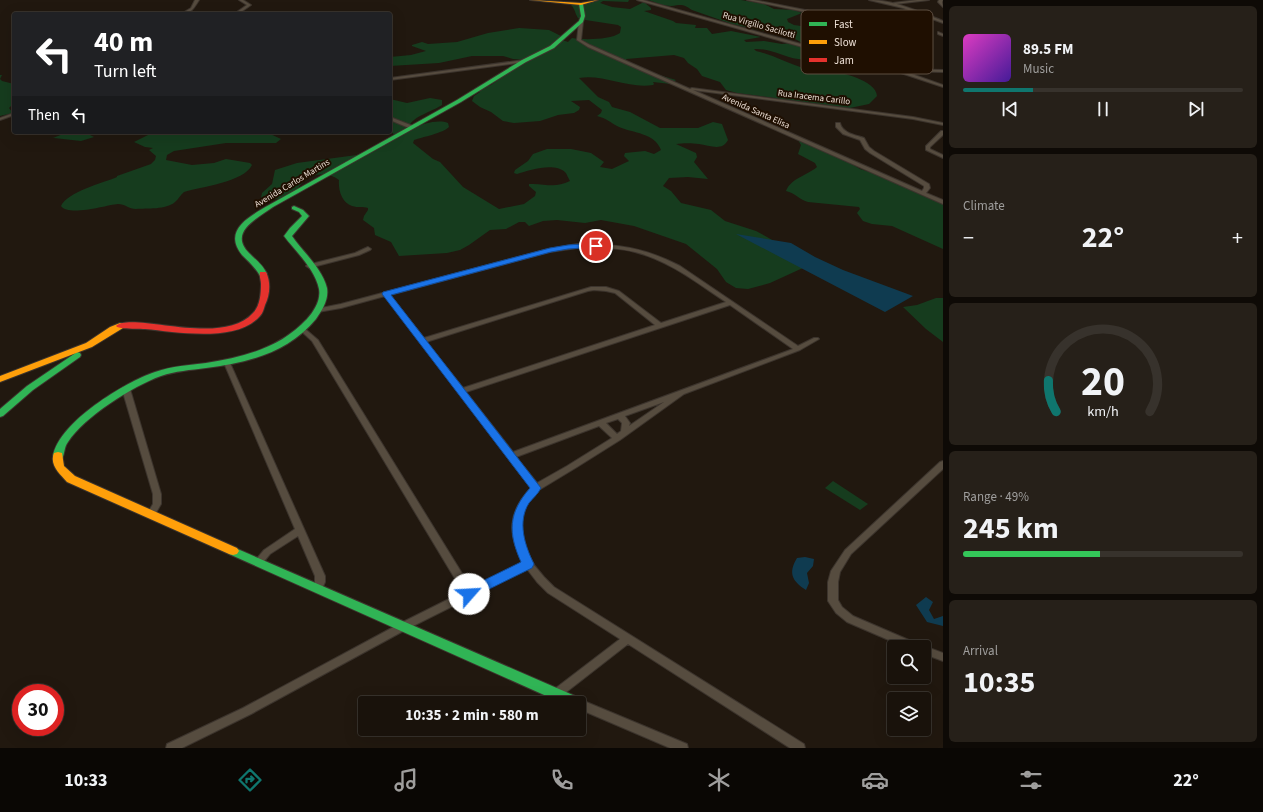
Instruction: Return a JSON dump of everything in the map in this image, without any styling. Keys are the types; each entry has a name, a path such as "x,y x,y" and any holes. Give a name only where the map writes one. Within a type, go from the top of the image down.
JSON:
{"street":[{"path":"187,12 192,9 197,0"},
{"path":"239,12 249,5 241,0"},
{"path":"532,0 581,4 596,0"},
{"name":"Rua Virgílio Sacilotti","path":"639,0 801,45"},
{"path":"748,0 801,10"},
{"path":"871,0 895,3 926,0"},
{"path":"891,0 913,10"},
{"path":"941,0 940,2 943,6"},
{"path":"581,4 583,16 581,22"},
{"path":"933,18 943,22"},
{"name":"Avenida Carlos Martins","path":"0,379 91,344 110,330 119,327 130,325 169,329 218,331 238,327 252,320 261,309 266,280 262,270 238,244 237,237 242,228 271,206 465,97 524,61 552,47 581,22"},
{"name":"Avenida Santa Elisa","path":"581,22 579,38 584,44 943,202"},
{"path":"392,78 524,61"},
{"path":"933,71 943,71"},
{"name":"Rua Virgílio Sacilotti","path":"908,74 943,86"},
{"name":"Rua Iracema Carillo","path":"682,87 921,119 943,124"},
{"path":"0,120 12,115"},
{"path":"0,120 12,119"},
{"path":"392,119 411,127"},
{"path":"838,124 838,127 845,133 862,139 867,148 872,152 927,186 923,193"},
{"path":"943,132 928,147 928,150 943,157"},
{"path":"294,208 301,211 306,216 305,219 290,230 288,236 322,285 323,297 318,310 302,329 286,341 266,351 227,363 191,366 171,370 146,379 126,389 68,433 58,451 58,462 62,471 71,479 561,696"},
{"path":"318,310 341,306 550,250 568,247 596,246 630,250 662,259 678,267 798,349"},
{"path":"309,266 356,254 368,249"},
{"path":"422,341 587,289 596,288 610,289 617,292 660,326"},
{"path":"386,294 536,488"},
{"path":"461,391 730,303"},
{"path":"302,329 315,340 469,594"},
{"path":"511,456 798,349 816,339"},
{"path":"0,414 30,388 91,344"},
{"path":"227,363 320,576 318,588"},
{"path":"126,389 156,490 157,504 151,514"},
{"path":"681,393 617,438 536,488 524,502 518,523 520,546 528,564 538,578 551,590 800,748"},
{"path":"620,416 626,423 625,432"},
{"path":"601,423 617,438"},
{"path":"899,640 850,619 839,610 833,601 833,582 836,572 848,552 943,464"},
{"path":"258,562 267,552 300,530"},
{"path":"171,748 247,711 404,626 528,564"},
{"path":"556,694 628,639"},
{"path":"931,653 943,657"},
{"path":"586,706 683,748"}],"green space":[{"path":"595,0 629,0 628,2 603,1 600,3 612,7 630,9 644,2 651,8 651,10 644,11 676,23 696,25 695,28 707,28 712,34 731,31 761,37 744,40 746,42 764,41 782,44 791,43 801,46 801,59 792,58 766,50 754,49 801,67 801,74 844,74 871,85 877,96 869,104 850,108 737,93 726,90 720,82 702,76 697,69 688,63 684,58 674,55 626,59 627,61 656,74 676,80 671,84 653,82 653,85 644,86 598,78 579,78 598,97 609,102 612,107 630,112 660,128 698,128 713,122 722,124 728,140 722,146 715,147 693,143 676,144 696,153 697,157 694,162 708,179 688,177 669,178 663,186 671,191 681,203 711,210 725,221 756,231 767,237 789,250 805,267 770,283 748,289 736,288 726,282 717,269 686,244 634,226 601,220 585,223 557,220 543,221 529,226 525,222 519,222 506,229 490,230 460,250 447,253 399,256 391,242 375,235 374,228 363,220 368,208 352,206 343,199 339,188 339,180 335,177 325,174 316,175 303,182 293,196 271,200 261,198 262,193 272,184 275,170 297,163 357,155 396,136 392,133 392,99 407,103 430,98 442,100 442,105 415,119 409,126 413,128 435,122 444,122 448,123 449,127 438,133 414,140 413,143 433,159 440,162 463,187 499,209 524,204 535,196 536,192 529,186 529,184 559,185 570,181 565,172 560,169 548,167 517,174 514,173 515,170 528,161 533,154 547,149 571,149 591,153 604,162 600,167 612,169 629,161 624,156 625,153 645,151 654,154 661,150 658,144 649,137 619,127 606,119 597,116 602,110 589,100 571,101 580,107 579,110 574,113 558,115 540,121 514,123 503,121 472,101 474,96 480,92 475,90 491,85 526,60 513,59 503,56 472,56 439,63 392,66 392,57 411,55 426,51 412,46 422,42 428,44 457,42 488,33 519,28 549,30 563,37 562,40 568,42 572,38 603,38 620,33 621,27 618,25 579,19 571,5"},
{"path":"648,0 741,0 764,4 774,9 794,10 801,13 787,19 788,22 794,25 801,26 801,42 792,37 732,24 692,10 684,5 662,5"},
{"path":"0,79 12,84 12,105 9,108 12,113 0,116"},
{"path":"63,134 93,134 90,135 94,137 81,141 53,138"},
{"path":"150,134 270,134 281,139 276,143 226,143 174,151 167,155 166,160 192,165 214,163 226,159 250,163 252,165 240,176 231,180 184,192 171,205 156,208 136,209 118,204 88,210 65,209 61,206 70,196 78,192 151,164 155,160 156,156 149,150 153,148 145,147 134,142"},
{"path":"798,140 824,147 860,169 882,176 943,204 943,249 892,226 872,224 863,221 857,213 860,209 859,207 808,202 786,191 792,183 817,167 815,163 798,154 801,145"},
{"path":"936,298 943,298 943,342 926,329 903,307 917,305"},
{"path":"833,481 868,504 860,510 825,488"}],"water":[{"path":"736,234 791,243 815,257 843,270 913,296 885,312"},
{"path":"805,557 814,559 813,566 807,573 809,583 806,590 797,583 792,572 797,558"},
{"path":"926,597 933,602 929,610 934,619 943,616 943,626 927,622 916,605"}],"traffic: fast":[{"path":"263,274 258,265 239,245 238,238 244,225 271,206 459,101 524,61 552,47 581,22 583,16 581,4"},
{"path":"58,456 63,440 83,420 128,388 148,378 172,370 228,362 255,356 280,345 302,329 314,316 318,309 322,301 323,289 318,275 288,236 292,229 303,221 306,216 301,211 294,208"},
{"path":"0,414 30,388 77,355"},
{"path":"233,551 561,696"}],"traffic: slow":[{"path":"532,0 581,4 596,0"},
{"path":"0,379 89,345 120,326"},
{"path":"58,456 59,467 71,479 233,551"}],"traffic: jam":[{"path":"120,326 131,325 186,331 207,331 227,329 244,324 257,314 264,299 265,283 263,274"}],"route":[{"path":"469,594 528,564 520,546 517,527 520,510 524,502 536,488 386,294 550,250 577,246 596,246"}]}
